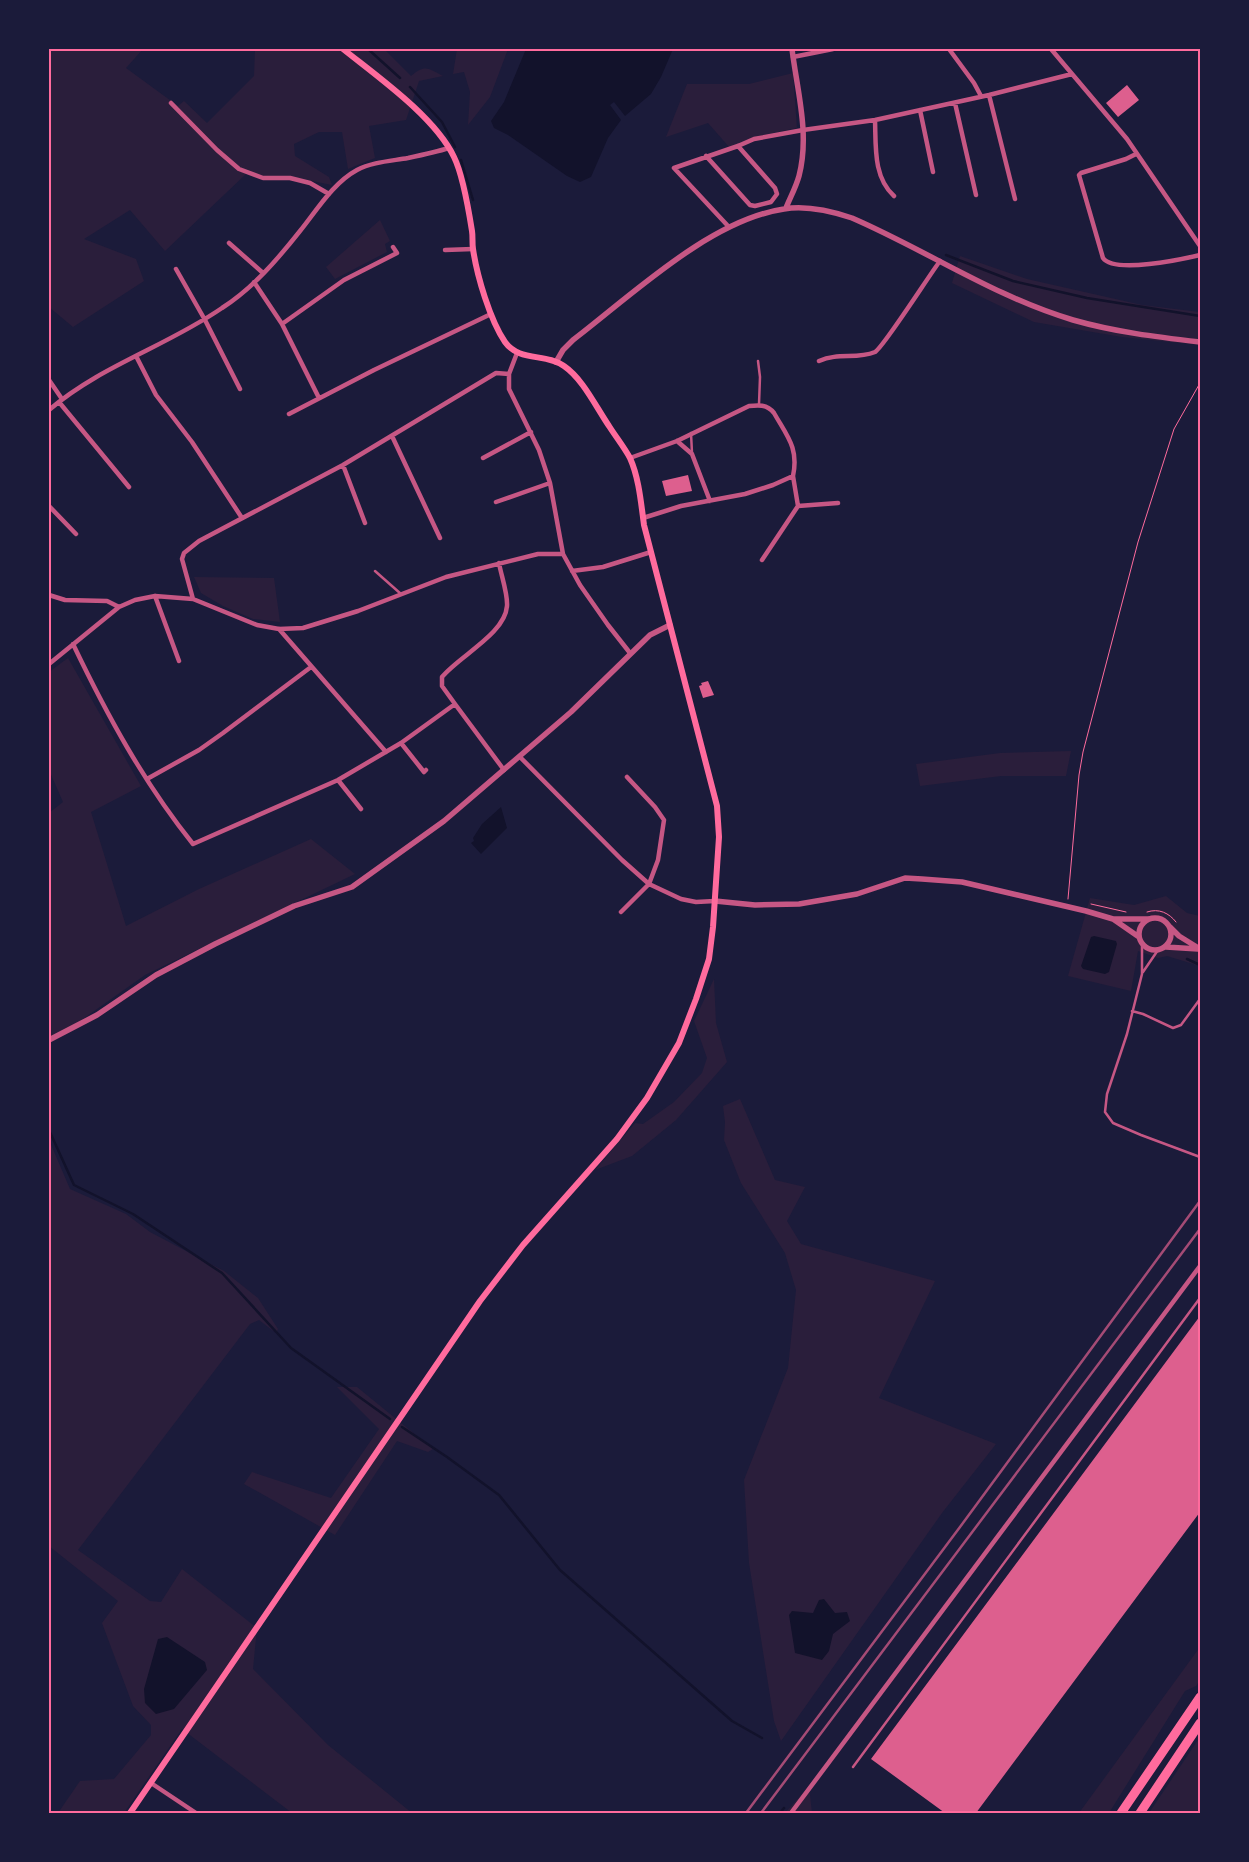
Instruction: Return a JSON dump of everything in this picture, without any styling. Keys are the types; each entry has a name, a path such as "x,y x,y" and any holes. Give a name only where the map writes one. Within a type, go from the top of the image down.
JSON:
{"highway":[{"path":"1121,1813 1200,1698"},
{"path":"1140,1813 1200,1723"}],"main road":[{"path":"130,1813 480,1301 523,1245 617,1139 647,1098 678,1043 696,999 709,959 719,837 717,806 651,552 630,458 582,386 564,366 556,362 517,353 506,343 485,295 473,249 468,208 455,158 429,123 371,71 343,49"}],"street":[{"path":"786,208 799,176 803,151 803,130 792,49"},
{"path":"793,57 833,49"},
{"path":"949,49 974,83 981,96"},
{"path":"1053,49 1127,139 1199,243"},
{"path":"728,226 674,168 754,139 874,120 990,95 1072,74"},
{"path":"990,95 1015,200"},
{"path":"171,103 239,170 264,178 290,178 310,183 329,194"},
{"path":"955,103 976,195"},
{"path":"920,110 933,172"},
{"path":"874,120 877,160 881,180 886,189 894,196"},
{"path":"706,156 750,205 755,206 771,202 777,194 775,188 738,146"},
{"path":"49,410 60,400 97,377 205,320 224,307 263,274 279,257 329,194 343,180 357,170 372,164 449,148"},
{"path":"1136,154 1079,175 1103,258 1110,263 1154,264 1200,256"},
{"path":"556,362 563,350 573,340 650,279 703,242 728,226 753,216 786,208 833,212 852,218 997,290 1072,319 1118,331 1200,342"},
{"path":"229,242 263,274"},
{"path":"282,324 344,280 397,253 393,247"},
{"path":"445,250 473,249"},
{"path":"818,361 828,357 845,355 860,357 877,351 940,261"},
{"path":"176,269 205,320 240,389"},
{"path":"254,282 282,324 319,398"},
{"path":"289,414 492,314"},
{"path":"517,353 509,374 509,389 540,450 550,482 563,554 608,626 630,653"},
{"path":"136,356 156,394 192,442 242,518"},
{"path":"194,599 182,564 184,553 199,541 343,465 496,373 509,374"},
{"path":"49,380 60,400 129,487"},
{"path":"630,458 677,441 749,406 760,404 771,409 791,442 796,462 793,476 798,506 762,560"},
{"path":"483,458 530,432"},
{"path":"392,436 440,538"},
{"path":"677,441 692,454 710,502"},
{"path":"343,465 366,523"},
{"path":"643,518 681,506 745,494 793,476"},
{"path":"496,502 550,482"},
{"path":"798,506 838,503"},
{"path":"49,506 76,534"},
{"path":"572,571 603,567 651,552"},
{"path":"49,664 119,607 135,600 155,596 175,596 194,599 257,625 279,629 303,628 322,623 446,577 538,554 563,554"},
{"path":"499,563 508,604 505,618 493,632 442,677 442,686 504,770"},
{"path":"49,595 64,600 107,601 119,607"},
{"path":"155,596 179,661"},
{"path":"49,1040 97,1015 156,975 215,944 294,906 352,887 444,821 572,712 650,635 670,625"},
{"path":"279,629 386,752"},
{"path":"73,644 124,744 172,818 193,844 338,780 401,743 455,704"},
{"path":"147,779 198,750 311,667"},
{"path":"401,743 424,772 426,770"},
{"path":"520,757 622,860 649,884 681,899 696,902 715,901 755,905 799,904 857,894 905,878 962,882 1113,919 1163,919 1180,936 1200,949"},
{"path":"622,912 649,884 658,860 664,820 655,807 626,777"},
{"path":"338,780 360,809"},
{"path":"1113,919 1139,937"},
{"path":"1149,919 1140,926 1139,937 1142,945 1150,950 1166,947 1200,949"},
{"path":"1166,947 1171,937 1170,926"},
{"path":"791,1813 1200,1266"},
{"path":"151,1783 196,1813"}],"lane":[{"path":"758,361 760,404"},
{"path":"691,433 692,454"},
{"path":"375,571 400,594"},
{"path":"1142,945 1142,974 1107,1094 1105,1112 1114,1123 1200,1157"},
{"path":"1142,974 1158,950"},
{"path":"1132,1011 1173,1028 1181,1026 1200,999"},
{"path":"853,1767 1200,1298"}],"path":[{"path":"1068,900 1079,775 1083,752 1138,542 1158,476 1174,429 1200,383"},
{"path":"1084,903 1128,912"},
{"path":"1145,912 1152,910 1161,911 1168,914 1178,926"}],"shaded area":[{"path":"49,49 143,49 126,68 178,106 184,101 207,123 254,76 255,49 384,49 411,76 427,68 443,76 419,81 406,120 369,126 375,158 348,169 342,132 319,132 294,144 295,156 329,177 332,185 292,177 264,177 247,173 165,251 130,210 84,239 136,259 144,281 73,327 49,307"},
{"path":"457,49 508,49 490,97 468,125 470,92 464,72 453,74"},
{"path":"526,49 673,49 661,77 651,94 625,116 614,102 610,105 621,120 608,138 591,177 580,182 567,176 508,135 494,128 491,121 504,102"},
{"path":"793,73 797,128 755,137 730,148 708,123 666,137 687,84 749,84"},
{"path":"380,220 390,241 385,244 387,252 335,279 326,267"},
{"path":"960,256 1027,279 1142,305 1200,312 1200,345 1122,337 1034,322 952,283"},
{"path":"194,577 274,578 280,622 253,619 223,606 201,593"},
{"path":"68,658 141,786 91,812 126,926 199,889 311,839 355,874 145,975 49,1043 49,813 63,802 49,770 49,672"},
{"path":"1071,751 1066,776 1001,776 920,786 916,764 1000,753"},
{"path":"501,807 507,828 481,854 471,843 474,841 473,838 482,824"},
{"path":"1166,896 1187,913 1200,916 1200,966 1167,956 1158,958 1138,951 1131,991 1068,976 1090,898 1134,905"},
{"path":"1091,937 1116,941 1117,944 1109,972 1105,974 1083,969 1081,966"},
{"path":"714,979 716,1023 727,1062 676,1120 632,1156 595,1170 635,1123 643,1124 674,1102 702,1073 707,1058 694,1021"},
{"path":"740,1099 775,1180 805,1187 787,1221 801,1244 935,1281 879,1398 996,1444 942,1513 781,1741 774,1721 749,1563 744,1480 788,1368 796,1290 785,1253 741,1183 724,1140 725,1122 723,1106"},
{"path":"49,1140 70,1189 126,1214 150,1232 224,1271 258,1298 278,1329 276,1333 259,1320 250,1324 78,1550 150,1601 161,1602 182,1569 257,1628 253,1669 328,1745 412,1813 292,1813 182,1729 124,1813 58,1813 80,1781 114,1779 151,1735 151,1725 133,1706 102,1623 118,1601 49,1546"},
{"path":"337,1387 357,1387 433,1449 428,1452 397,1441 335,1535 244,1484 252,1472 331,1498 379,1429"},
{"path":"824,1599 835,1613 847,1612 850,1621 833,1634 829,1651 822,1660 795,1653 789,1615 792,1611 813,1613 819,1600"},
{"path":"167,1637 205,1662 207,1670 174,1709 156,1714 145,1703 144,1689 158,1639"},
{"path":"1200,1647 1200,1680 1196,1686 1185,1691 1109,1813 1079,1813"},
{"path":"1200,1737 1200,1813 1149,1813"},
{"path":"809,1786 812,1813 785,1813"}],"building":[{"path":"1127,85 1139,100 1118,117 1106,103"},
{"path":"688,475 692,491 666,496 662,481"},
{"path":"708,681 714,695 703,698 699,686 702,685 701,683"},
{"path":"1200,1316 1200,1512 976,1813 945,1813 871,1759"}],"waterway":[{"path":"368,49 400,78"},
{"path":"410,87 442,122 455,147"},
{"path":"461,160 473,200"},
{"path":"946,255 1013,281 1087,298 1200,316"},
{"path":"1187,959 1200,965"},
{"path":"49,1130 74,1185 133,1214 222,1273 291,1348 390,1419"},
{"path":"402,1427 499,1495 560,1570 732,1721 762,1738"},
{"path":"780,1813 784,1808"}],"railway":[{"path":"746,1813 1200,1201"},
{"path":"761,1813 1200,1229"}]}
